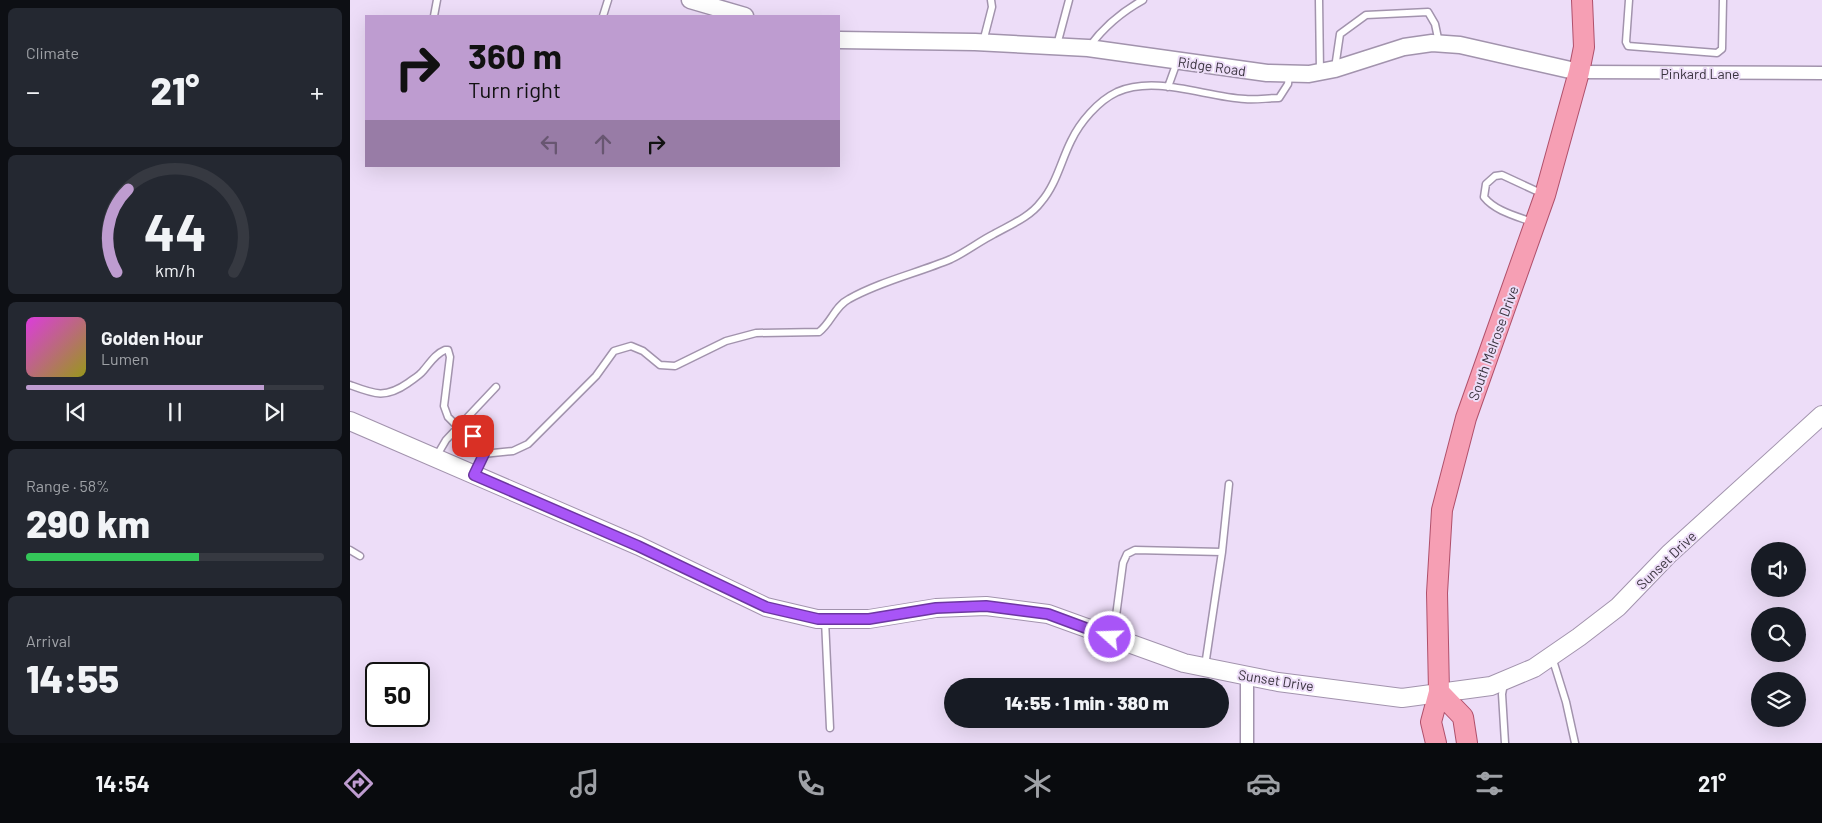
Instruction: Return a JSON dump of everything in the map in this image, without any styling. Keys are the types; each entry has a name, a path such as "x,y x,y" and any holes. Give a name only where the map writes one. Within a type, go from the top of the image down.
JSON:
{"main road":[{"name":"South Melrose Drive","path":"1436,743 1431,722 1439,692 1437,593 1442,510 1466,418 1545,195 1579,72 1584,47 1582,0"},
{"name":"Sunset Drive","path":"350,421 638,546 766,607 818,619 869,619 936,608 986,606 1048,614 1184,663 1205,668 1278,682 1402,698 1492,686 1534,668 1552,656 1618,607 1669,554 1822,415"},
{"path":"1439,692 1463,717 1467,743"}],"street":[{"path":"690,0 742,15"},
{"name":"Ridge Road","path":"840,40 983,43 1088,48 1268,74 1308,74 1327,71 1404,47 1439,44 1460,45 1579,72"},
{"name":"Pinkard Lane","path":"1579,72 1822,73"},
{"path":"1247,676 1247,743"}],"lane":[{"path":"434,15 437,0"},
{"path":"604,15 608,0"},
{"path":"983,43 992,0"},
{"path":"1057,46 1069,0"},
{"path":"1088,48 1098,34 1143,0"},
{"path":"1319,0 1327,71"},
{"path":"1629,0 1626,42 1628,46 1717,53 1722,50 1723,0"},
{"path":"1327,71 1340,34 1366,15 1428,12 1435,24 1439,44"},
{"path":"1168,87 1177,61"},
{"path":"484,454 513,451 528,444 596,376 614,351 631,346 643,351 660,365 675,366 726,341 756,333 819,332 825,328 834,313 847,300 877,286 953,258 1020,220 1041,203 1061,168 1071,140 1086,117 1117,93 1136,87 1158,86 1245,99 1279,98 1288,84 1289,74"},
{"path":"1535,223 1507,213 1488,203 1484,197 1486,184 1495,176 1502,175 1545,195"},
{"path":"350,385 370,392 387,394 399,389 420,375 436,356 448,350 450,357 444,406 448,417 473,436 484,454"},
{"path":"436,458 446,440 496,387"},
{"path":"474,475 484,454"},
{"path":"1205,668 1230,484"},
{"path":"350,550 360,556"},
{"path":"1110,637 1116,616 1123,563 1127,554 1135,550 1222,552"},
{"path":"825,619 830,728"},
{"path":"1552,656 1566,702 1575,743"},
{"path":"1504,680 1502,694 1505,743"}],"route":[{"path":"473,436 484,454 474,475 638,546 766,607 818,619 869,619 936,608 986,606 1048,614 1110,637"}]}
